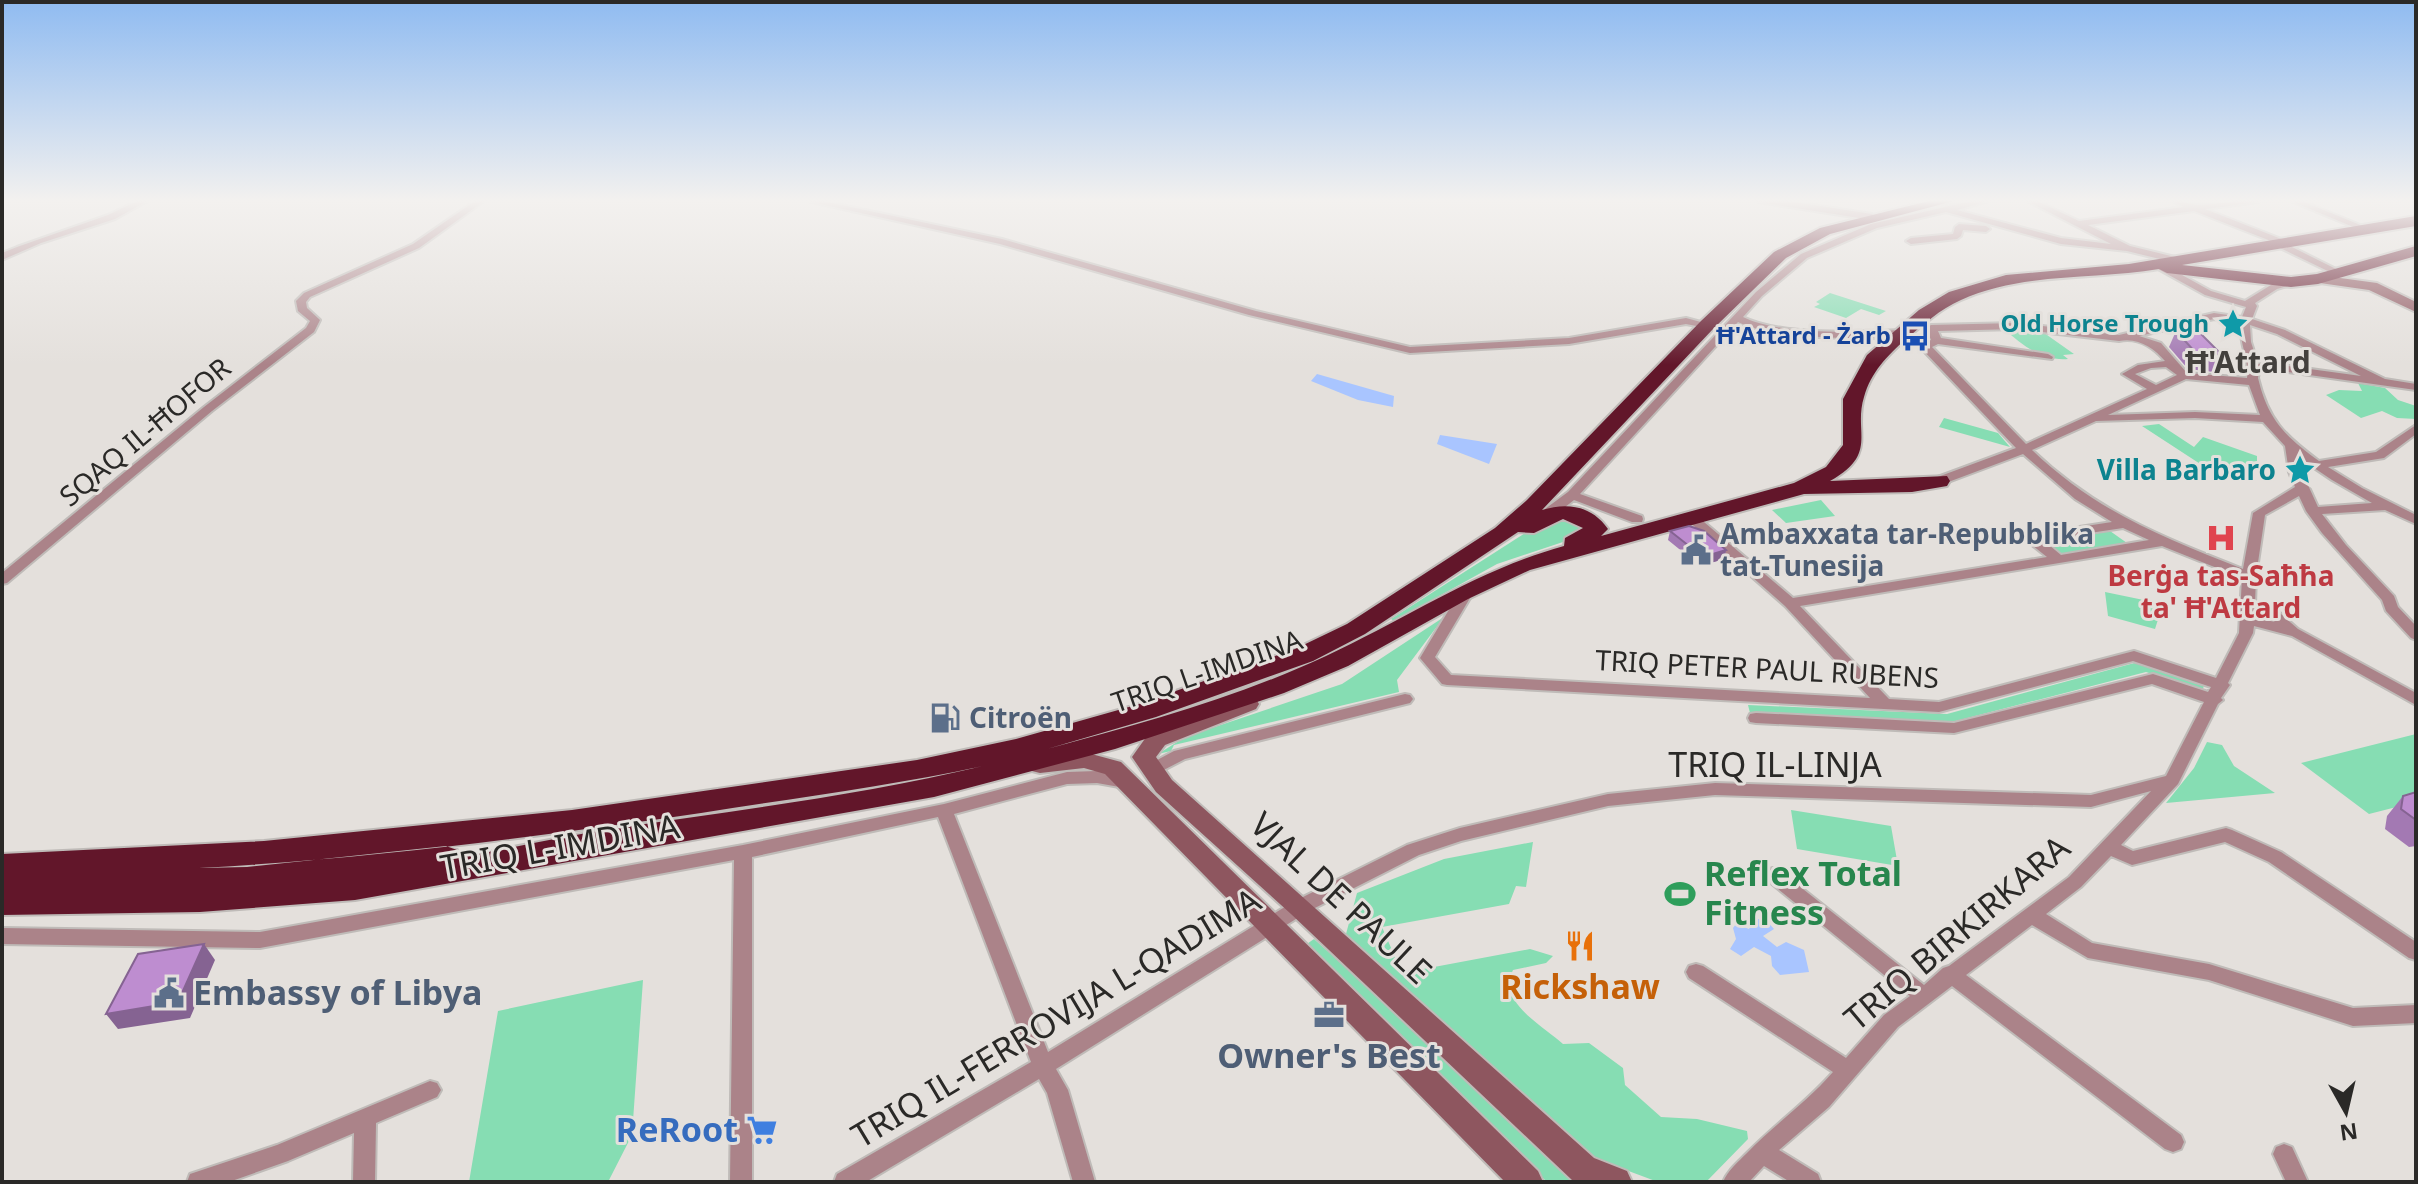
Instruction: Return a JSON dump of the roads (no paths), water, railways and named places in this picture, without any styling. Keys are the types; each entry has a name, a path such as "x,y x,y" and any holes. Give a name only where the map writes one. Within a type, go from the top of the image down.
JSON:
{"highway":[{"path":"1356,629 1503,533 1535,505 1707,325 1781,254"},
{"path":"1802,488 1833,471 1853,446 1853,399 1873,359 1925,314 1955,296 1991,283 2131,268 2214,254"},
{"path":"2167,263 2291,282 2318,279 2405,254"},
{"path":"1845,459 1856,469 1897,484 1939,481"},
{"path":"1802,488 1912,486 1939,481"},
{"name":"TRIQ L-IMDINA","path":"2,903 112,903 318,892 458,872 608,841 916,791 1015,769 1279,686 1347,658 1474,585 1581,547 1695,522 1802,488"},
{"path":"1356,629 1409,603 1550,512 1572,511 1590,519 1603,519"},
{"path":"1474,585 1589,537 1603,519"},
{"name":"TRIQ L-IMDINA","path":"2,866 130,862 335,847 660,808 917,770 1016,749 1146,711 1304,655 1356,629"},
{"name":"TRIQ L-IMDINA","path":"2,883 247,879 608,841"},
{"name":"TRIQ L-IMDINA","path":"2,852 130,862"}],"main road":[{"path":"2366,266 2366,277 2372,286"},
{"path":"2318,279 2372,286 2416,308"},
{"path":"1152,770 1144,757 1157,739 1255,701 1279,686"},
{"path":"1015,769 1084,760 1113,768 1270,929 1527,1182"},
{"name":"VJAL DE PAULE","path":"1152,770 1164,786 1300,907 1583,1169 1616,1182"}],"street":[{"name":"SQAQ IL-ĦOFOR","path":"2,580 208,409 310,330 315,320 302,309 301,301 307,295 398,254"},
{"path":"1045,254 1253,313 1410,350 1569,341 1686,321 1707,325"},
{"path":"1550,512 1572,495 1781,273 1807,254"},
{"path":"2144,254 2167,263 2208,293 2252,306"},
{"path":"2300,254 2337,272"},
{"path":"2252,306 2249,302 2265,291 2291,282"},
{"path":"2252,306 2244,320 2245,346 2254,368 2253,382 2267,419 2290,448 2386,506 2416,520"},
{"path":"2271,619 2249,576 2163,542 2090,503 2025,449 1925,346 1937,327 2005,325 2097,337 2129,337 2214,316 2244,320 2281,332 2382,382"},
{"path":"1737,318 1744,324 1782,329 1868,335 1903,333"},
{"path":"1934,336 2048,357"},
{"path":"2129,337 2157,345 2182,372"},
{"path":"2155,389 2127,374 2153,364 2182,372 2253,382"},
{"path":"2254,368 2267,366 2416,387"},
{"path":"1939,481 2025,449 2092,419 2155,389 2182,372"},
{"path":"2092,419 2195,415 2267,419"},
{"path":"2321,464 2380,455 2416,429"},
{"path":"2290,448 2300,490 2312,511 2339,547 2389,599 2391,608 2416,635"},
{"name":"TRIQ BIRKIRKARA","path":"1734,1182 1762,1152 1822,1100 1891,1021 1922,994 2075,882 2172,780 2219,693 2246,633 2249,576 2259,513 2300,490"},
{"path":"1572,495 1603,519 1637,519"},
{"path":"2312,511 2386,506"},
{"path":"1695,522 1790,603 1884,703"},
{"path":"2058,559 2032,538 2125,524"},
{"path":"1790,603 2163,542"},
{"name":"TRIQ PETER PAUL RUBENS","path":"1474,585 1427,658 1447,680 1939,707 2134,656 2219,693"},
{"path":"2247,610 2271,619 2416,700"},
{"path":"2246,633 2271,619"},
{"path":"1756,718 1954,728 2153,679 2219,693"},
{"path":"1152,770 1180,755 1405,699"},
{"name":"TRIQ L-IMDINA","path":"2,936 260,940 743,852 944,810 1067,778 1097,777 1125,782"},
{"name":"TRIQ IL-LINJA","path":"1300,907 1413,850 1608,800 1715,789 2091,801 2172,780"},
{"path":"944,810 1043,1066 1057,1090 1084,1182"},
{"path":"2108,847 2132,858 2226,835 2275,857 2416,952"},
{"path":"741,1182 743,852"},
{"path":"1773,875 1922,994"},
{"name":"TRIQ IL-FERROVIJA L-QADIMA","path":"845,1182 1270,929 1300,907"},
{"path":"2032,915 2088,950 2209,972 2353,1017 2416,1014"},
{"path":"1696,972 1846,1069"},
{"path":"1950,974 2173,1142"},
{"path":"198,1182 365,1119 430,1090"},
{"path":"364,1182 365,1119"},
{"path":"1762,1152 1810,1182"},
{"path":"2284,1154 2297,1182"}],"water":[{"path":"1317,374 1394,396 1393,407 1358,400 1311,381"},
{"path":"1440,435 1497,444 1489,464 1437,444"},
{"path":"1754,919 1765,919 1774,929 1763,936 1777,947 1786,942 1804,950 1809,972 1780,975 1772,966 1771,956 1754,947 1741,956 1730,949 1736,939 1733,928 1736,924 1749,929"}],"place":[{"name":"Old Horse Trough","path":"2233,324"},
{"name":"Ħ'Attard - Żarb","path":"1915,336"},
{"name":"Villa Barbaro","path":"2300,470"},
{"name":"Berġa tas-Saħħa ta' Ħ'Attard","path":"2221,538"},
{"name":"Ambaxxata tar-Repubblika tat-Tunesija","path":"1696,550"},
{"name":"Citroën","path":"945,718"},
{"name":"Reflex Total Fitness","path":"1680,894"},
{"name":"Rickshaw","path":"1580,946"},
{"name":"Embassy of Libya","path":"169,993"},
{"name":"Owner's Best","path":"1329,1015"},
{"name":"ReRoot","path":"762,1130"}],"district":[{"name":"Ħ'Attard","path":"2248,363"}]}
